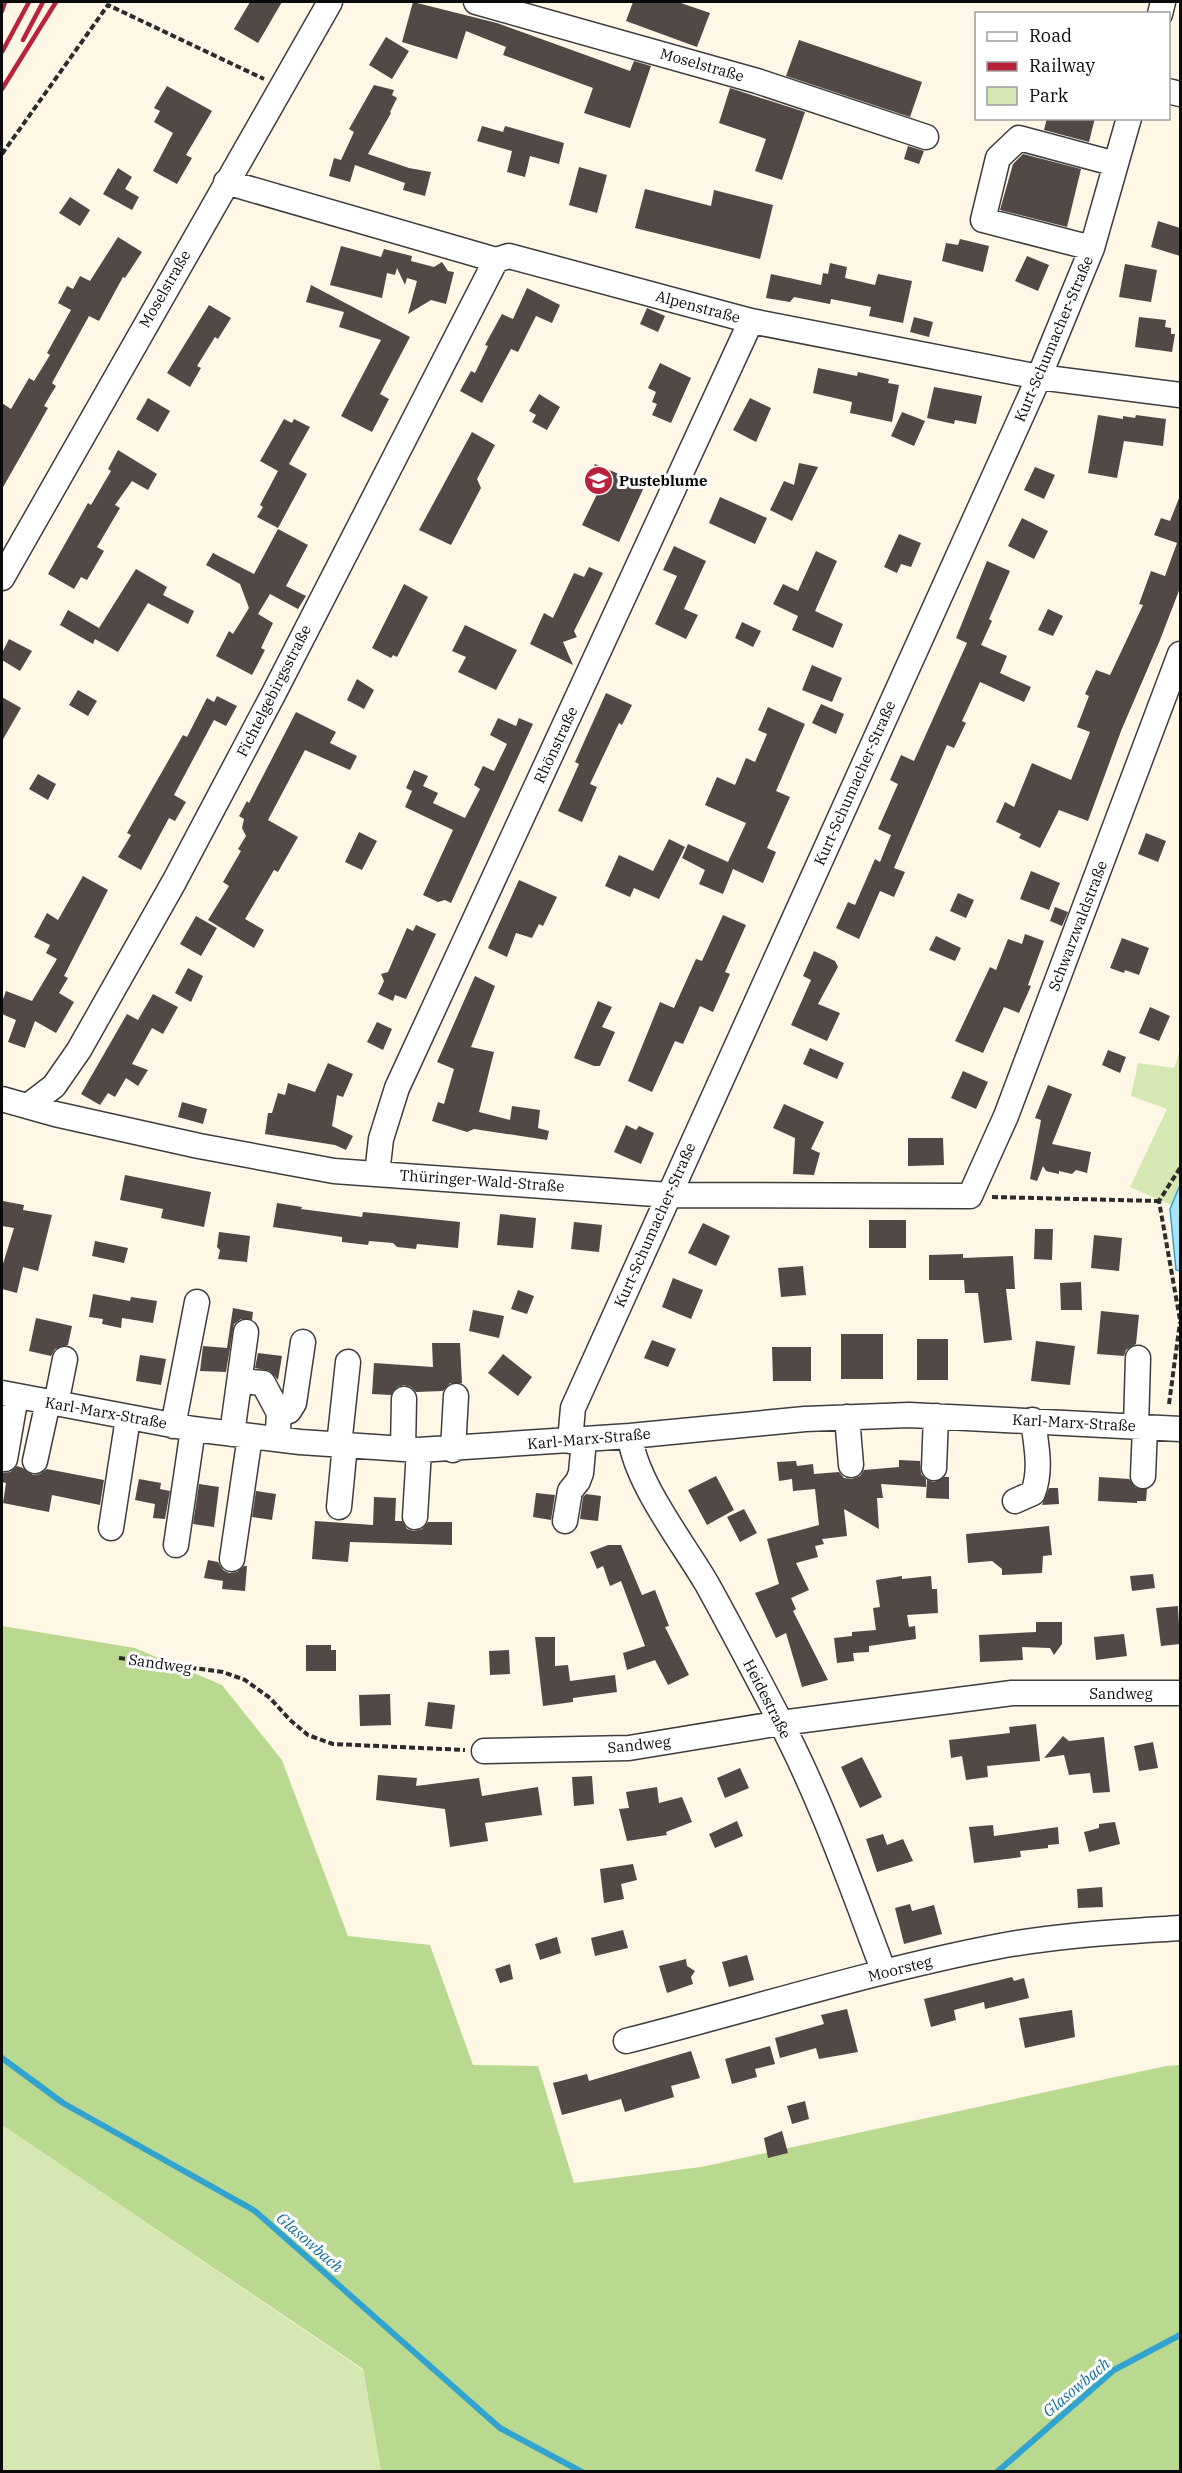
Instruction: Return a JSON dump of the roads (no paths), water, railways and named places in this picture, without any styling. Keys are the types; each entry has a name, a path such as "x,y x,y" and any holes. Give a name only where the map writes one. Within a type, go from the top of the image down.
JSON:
{"street":[{"name":"Moselstraße","path":"2,578 330,2"},
{"name":"Moselstraße","path":"476,2 734,74 926,137"},
{"name":"Kurt-Schumacher-Straße","path":"565,1521 570,1491 581,1473 573,1408 1039,377 1092,248 1128,120"},
{"path":"1092,248 983,220 998,158 1019,138 1116,164"},
{"name":"Alpenstraße","path":"226,182 496,260 509,256 751,321 1039,377 1180,395"},
{"name":"Fichtelgebirgsstraße","path":"28,1106 54,1086 79,1050 174,882 496,260"},
{"name":"Rhönstraße","path":"377,1174 381,1139 397,1088 751,321"},
{"name":"Schwarzwaldstraße","path":"970,1196 1006,1116 1180,654"},
{"name":"Thüringer-Wald-Straße","path":"2,1099 200,1146 333,1172 669,1196 970,1196"},
{"path":"176,1545 183,1427 197,1302"},
{"path":"232,1559 246,1332"},
{"path":"279,1413 289,1411 294,1403 303,1342"},
{"path":"1138,1358 1143,1476"},
{"path":"35,1461 65,1359"},
{"path":"339,1507 348,1362"},
{"path":"252,1382 263,1383 279,1413 277,1440"},
{"path":"5,1459 9,1395"},
{"name":"Karl-Marx-Straße","path":"9,1395 128,1418 277,1440 411,1450 453,1450 577,1441 847,1417 936,1416 1180,1429"},
{"path":"453,1450 456,1396"},
{"path":"404,1399 411,1450 416,1517"},
{"path":"934,1468 936,1416"},
{"path":"847,1417 851,1465"},
{"path":"111,1528 128,1418"},
{"path":"1015,1501 1033,1493 1038,1480 1039,1466 1033,1420"},
{"name":"Heidestraße","path":"630,1436 632,1453 641,1476 707,1585 781,1723 831,1833 884,1972"},
{"name":"Sandweg","path":"484,1751 629,1749 781,1723 1012,1693 1180,1694"},
{"name":"Moorsteg","path":"626,2041 738,2013 884,1972 997,1947 1081,1935 1180,1928"}],"water":[{"path":"1180,1185 1180,1271 1176,1270 1170,1209"}],"waterway":[{"name":"Glasowbach","path":"2,2058 63,2103 255,2211 500,2428 582,2472"},
{"name":"Glasowbach","path":"997,2472 1114,2370 1180,2335"}],"railway":[{"path":"2,11 5,2"},
{"path":"2,52 29,2"},
{"path":"23,40 43,2"},
{"path":"2,89 56,2"}],"place":[{"name":"Pusteblume","path":"598,481"}]}
